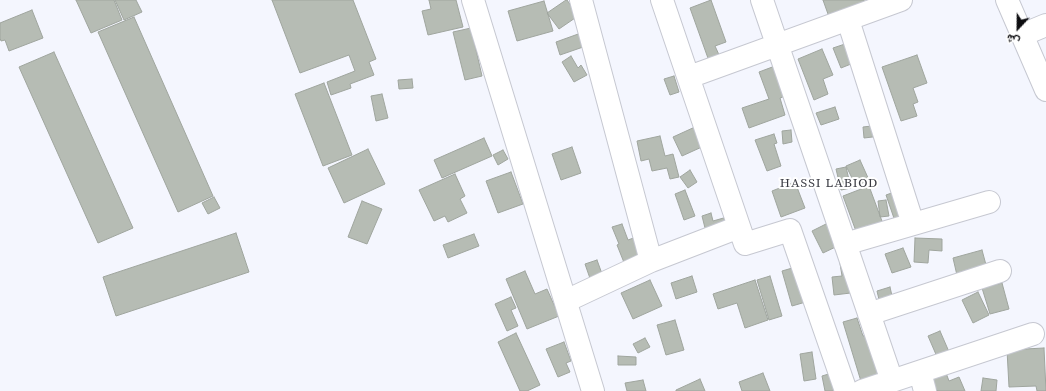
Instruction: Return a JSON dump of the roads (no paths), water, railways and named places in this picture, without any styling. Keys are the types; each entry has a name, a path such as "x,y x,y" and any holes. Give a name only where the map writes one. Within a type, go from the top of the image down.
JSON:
{"street":[{"path":"473,0 593,391"},
{"path":"580,0 651,261"},
{"path":"662,0 745,244 790,230 846,391"},
{"path":"762,0 892,381"},
{"path":"689,77 901,0"},
{"path":"1007,0 1046,90"},
{"path":"848,20 913,224"},
{"path":"1022,35 1046,25"},
{"path":"845,244 989,202"},
{"path":"566,301 651,261 739,227"},
{"path":"869,314 1000,271"},
{"path":"862,391 892,381 922,382 1033,334"}],"district":[{"name":"HASSI LABIOD","path":"829,184"}]}
